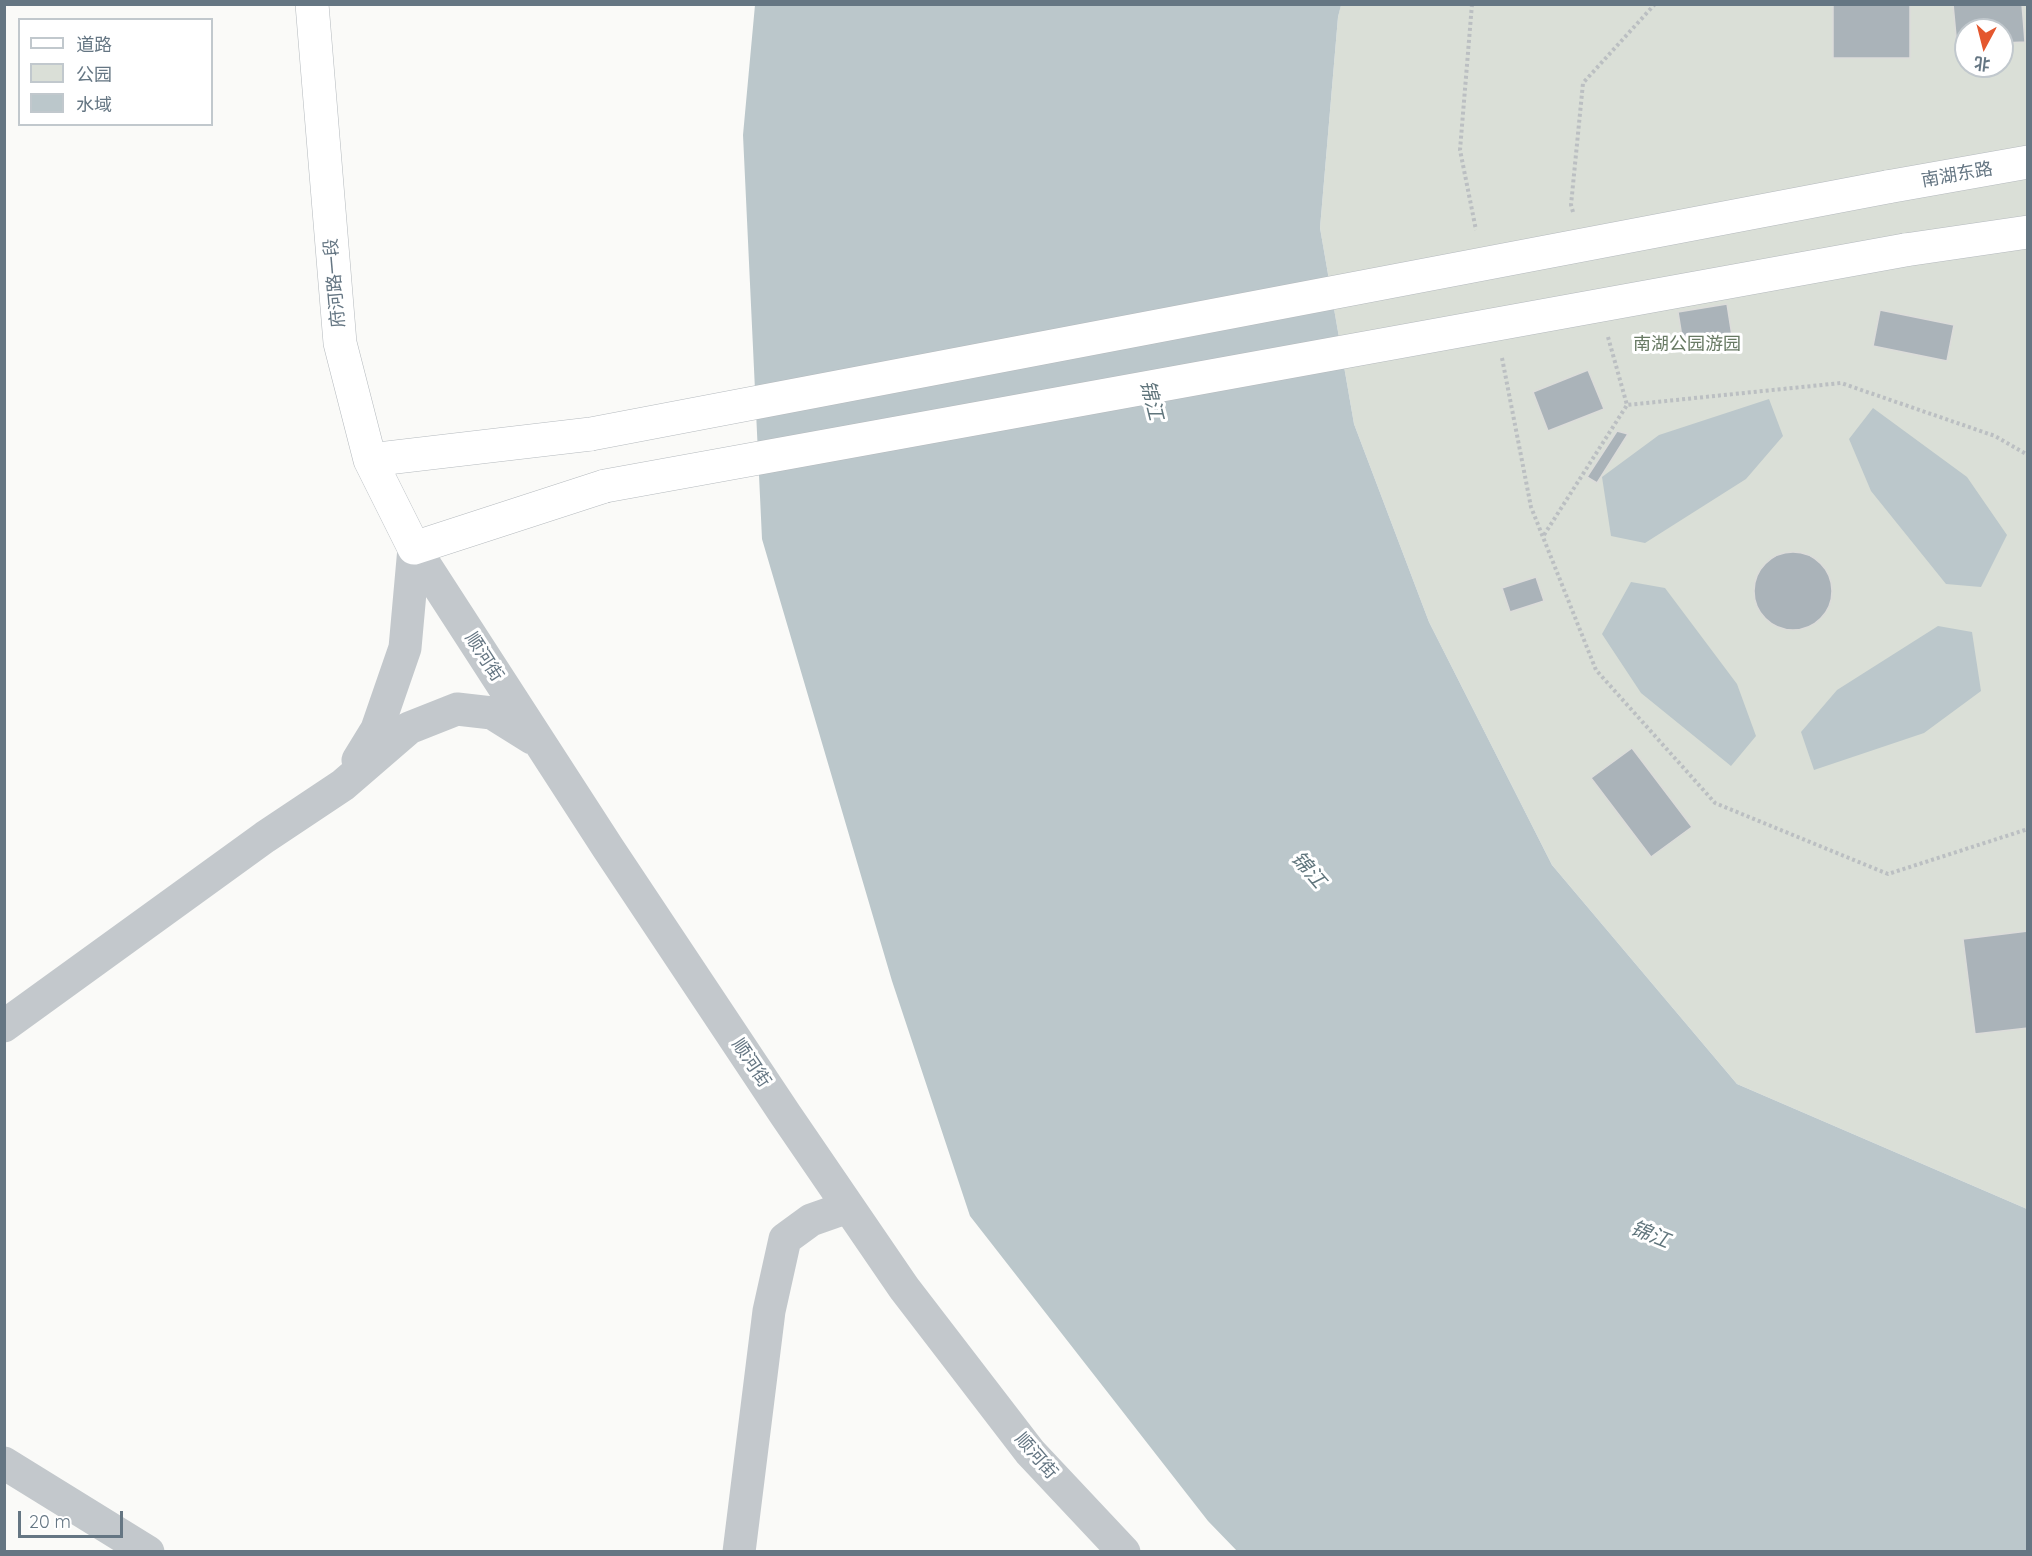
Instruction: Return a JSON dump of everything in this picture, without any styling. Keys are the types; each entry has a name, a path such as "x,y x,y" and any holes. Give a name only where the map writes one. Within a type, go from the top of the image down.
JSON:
{"main road":[{"name":"府河路一段","path":"312,4 340,343 370,460 414,548"},
{"name":"南湖东路","path":"370,460 591,434 2028,162"},
{"path":"414,548 605,486 1905,250 2028,232"}],"street":[{"name":"顺河街","path":"414,548 538,742 771,1094 904,1288 1030,1452 1124,1551"},
{"path":"343,785 377,729 405,648 414,548"},
{"path":"4,1026 266,837 343,785 409,728 458,709 492,713 538,742"},
{"path":"739,1551 770,1311 785,1239 812,1220 848,1207"},
{"path":"4,1463 148,1551"}],"path":[{"path":"1472,4 1460,150 1476,230"},
{"path":"1502,357 1531,507 1596,670 1715,803 1888,873 2028,830"},
{"path":"1543,536 1627,405"}],"green space":[{"name":"南湖公园游园","path":"1341,4 2027,5 2027,1209 1737,1084 1552,865 1429,622 1354,424 1320,228"}],"water":[{"name":"锦江","path":"755,5 1341,5 1338,17 1320,228 1354,424 1429,622 1552,865 1737,1084 2027,1209 2027,1551 1238,1552 1208,1521 970,1216 892,981 762,539 743,135"},
{"path":"1769,399 1783,436 1746,479 1645,543 1611,536 1602,477 1659,435"},
{"path":"1873,408 1967,477 2007,535 1981,587 1946,584 1871,491 1849,439"},
{"path":"1631,582 1665,588 1737,684 1756,736 1731,766 1641,693 1602,634"},
{"path":"1938,626 1972,632 1981,691 1924,733 1814,770 1801,732 1837,690"}],"building":[{"path":"1833,4 1910,4 1910,58 1833,58"},
{"path":"1953,4 2022,4 2025,42 2014,42 2014,18 1954,18"},
{"path":"1727,304 1732,336 1683,343 1678,312"},
{"path":"1880,310 1954,325 1947,361 1873,346"},
{"path":"1588,370 1604,409 1548,431 1533,392"},
{"path":"1617,431 1628,434 1597,483 1587,477"},
{"path":"1793,552 1808,555 1820,564 1829,576 1832,591 1829,606 1820,618 1808,627 1793,630 1778,627 1766,618 1757,606 1754,591 1757,576 1766,564 1778,555"},
{"path":"1536,577 1544,601 1510,612 1502,588"},
{"path":"1632,748 1692,827 1651,857 1591,778"},
{"path":"2028,931 2028,1028 1975,1034 1963,939"}]}
